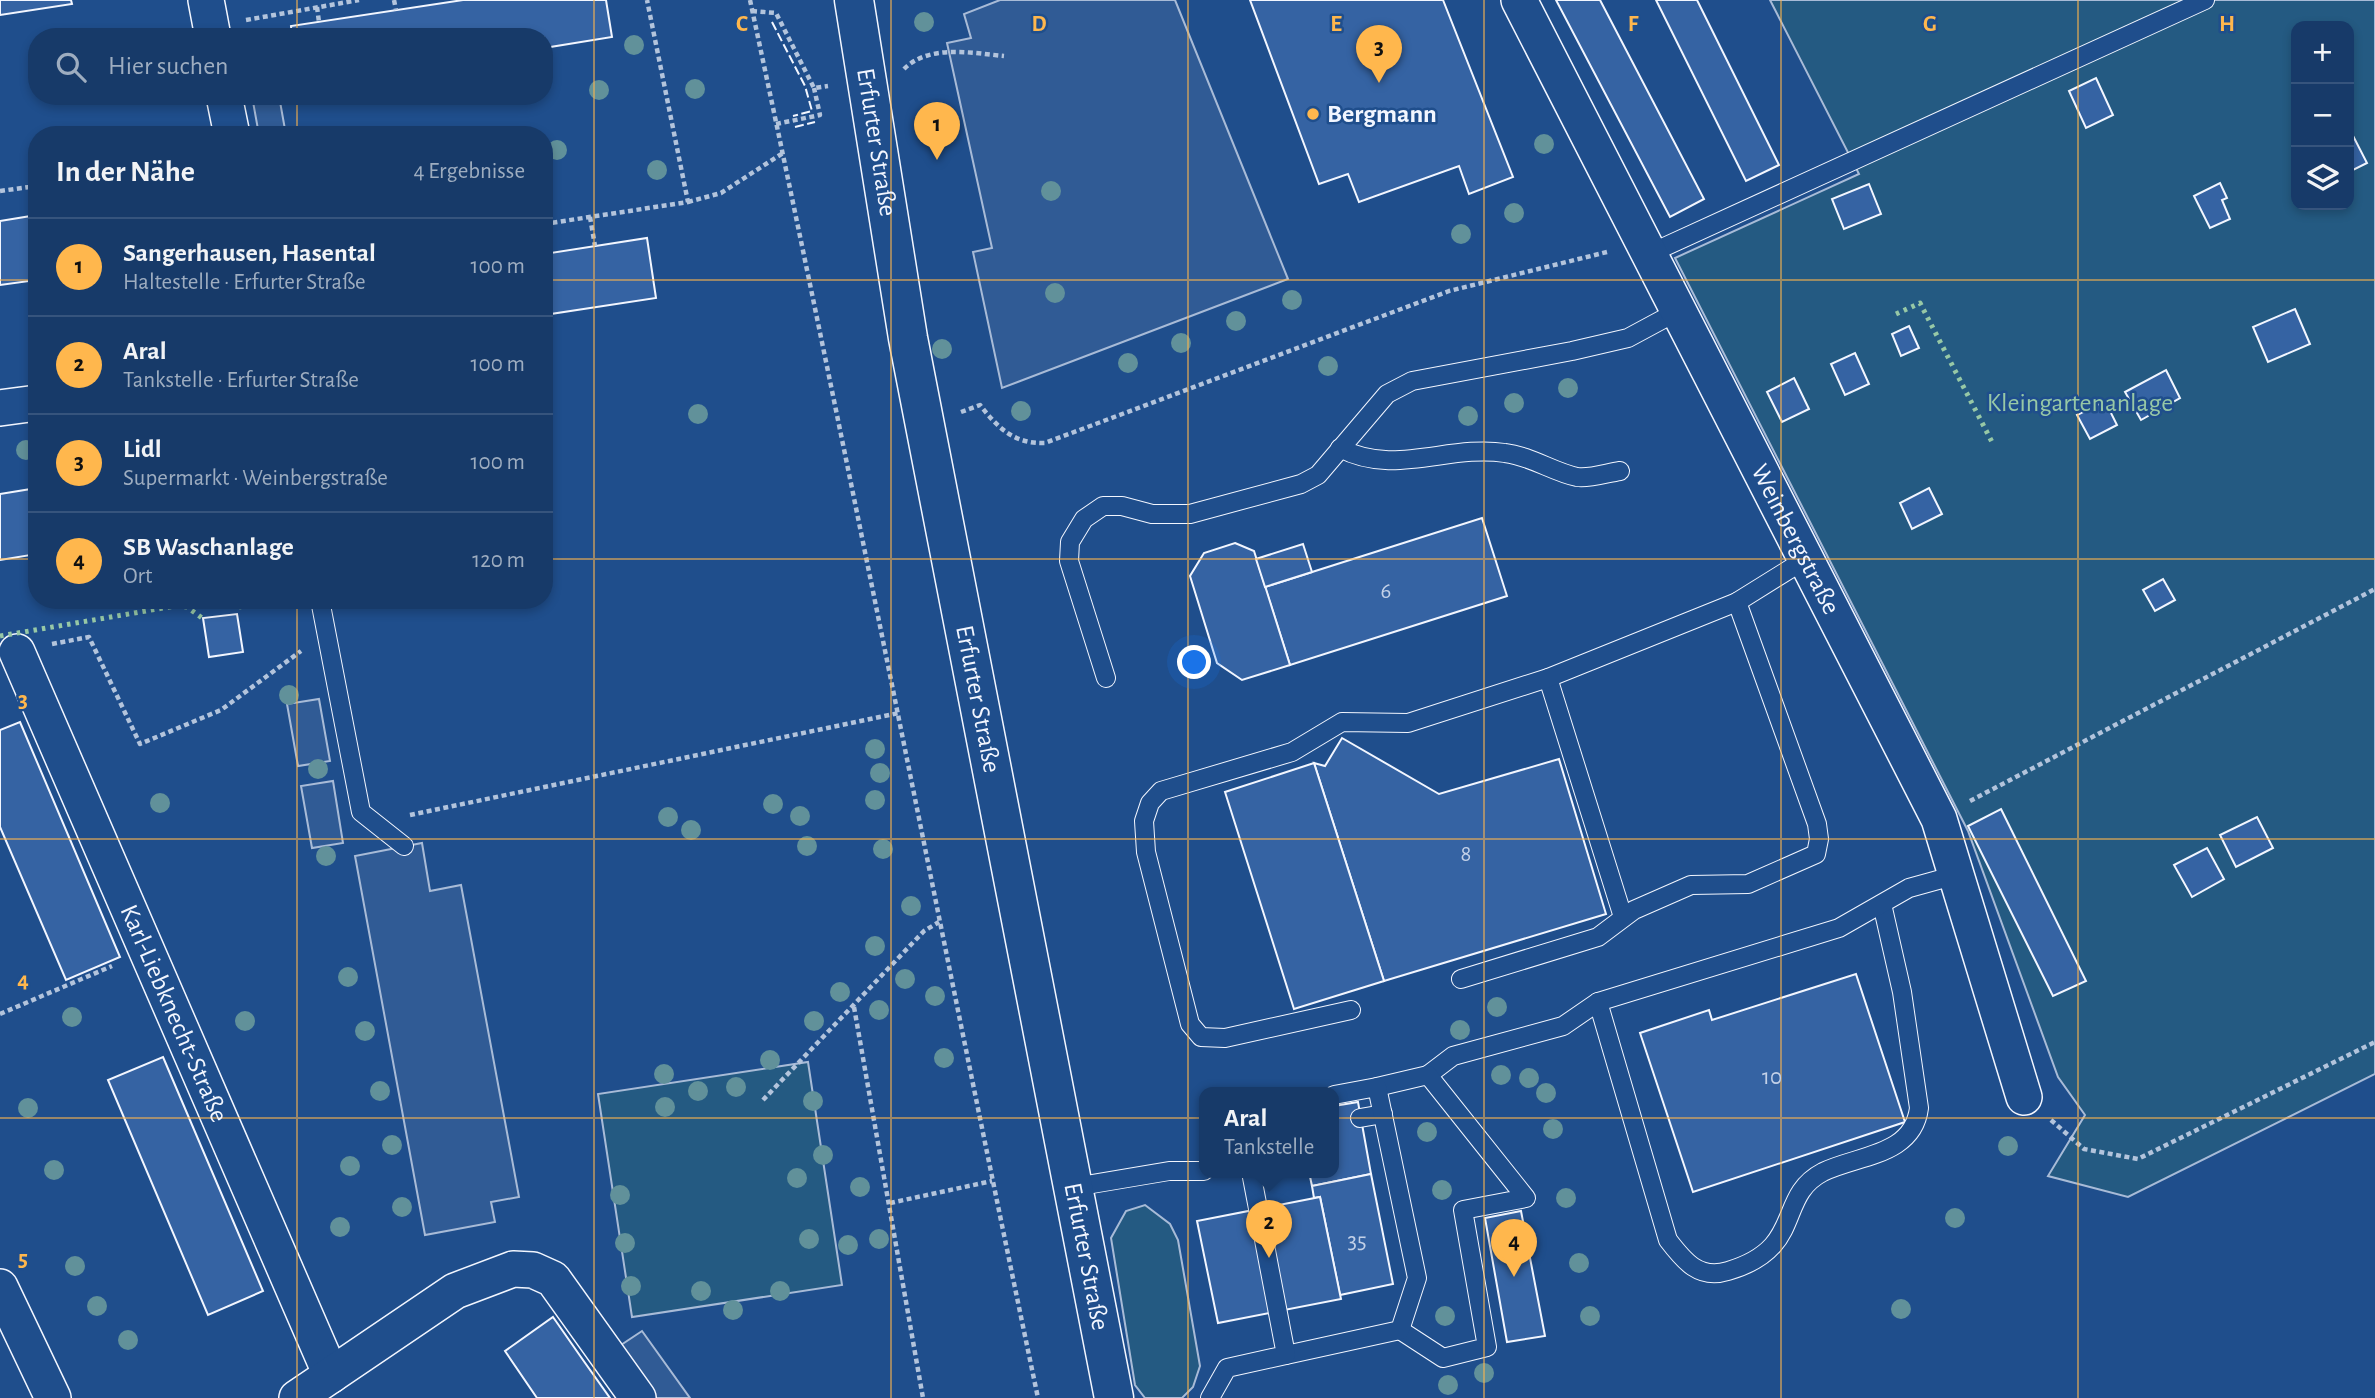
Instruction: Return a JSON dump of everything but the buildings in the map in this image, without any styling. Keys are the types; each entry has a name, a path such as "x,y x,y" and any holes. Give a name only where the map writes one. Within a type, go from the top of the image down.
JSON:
{"main road":[{"name":"Erfurter Straße","path":"853,0 925,424 1114,1398"}],"street":[{"name":"Weinbergstraße","path":"1519,0 1939,819 2024,1097"},
{"path":"226,105 230,126"},
{"path":"0,408 28,404"},
{"name":"Karl-Liebknecht-Straße","path":"17,652 147,951 315,1390 455,1291 513,1269 533,1270 553,1279 638,1398"},
{"path":"0,1287 53,1398"}],"lane":[{"path":"1648,248 2204,0"},
{"path":"1106,678 1069,561 1070,542 1084,519 1103,506 1122,506 1152,514 1190,514 1301,484 1318,475 1387,394 1412,381 1628,338 1680,310"},
{"path":"1340,448 1361,459 1389,461 1504,452 1544,463 1578,477 1620,471"},
{"path":"1351,1010 1225,1038 1201,1037 1189,1024 1146,852 1144,821 1150,803 1161,791 1292,752 1342,722 1408,723 1548,678 1737,602 1807,559"},
{"path":"1461,979 1598,937 1622,918 1691,885 1748,884 1816,854 1819,839 1817,824 1737,602"},
{"path":"322,609 361,812 404,846"},
{"path":"1548,678 1622,918"},
{"path":"1339,1094 1428,1075 1453,1056 1563,1026 1598,1002 1839,928 1909,888 1956,875"},
{"path":"1598,1002 1668,1240 1686,1263 1703,1273 1721,1273 1751,1264 1770,1252 1782,1235 1803,1186 1824,1172 1904,1141 1917,1119 1919,1108 1902,992 1882,904"},
{"path":"1210,1398 1227,1368 1400,1331 1443,1359 1487,1348 1463,1210 1526,1198 1428,1075"},
{"path":"1377,1087 1417,1278 1400,1331"},
{"path":"1360,1118 1383,1114"},
{"path":"1073,1187 1169,1171 1199,1171"},
{"path":"1252,1178 1286,1354"}],"path":[{"path":"210,21 359,0"},
{"path":"394,0 396,10"},
{"path":"647,0 688,202"},
{"path":"750,0 1038,1398"},
{"path":"317,8 319,22"},
{"path":"776,124 820,115 814,88"},
{"path":"553,223 688,202 721,193 783,153"},
{"path":"0,191 28,187"},
{"path":"590,217 594,246"},
{"path":"925,424 979,405 998,427 1017,440 1045,443 1449,291 1648,248"},
{"path":"1939,819 2375,589"},
{"path":"90,637 140,744 220,710 302,652"},
{"path":"361,812 392,818 899,713"},
{"path":"763,1100 924,931 939,922"},
{"path":"0,1014 147,951"},
{"path":"854,1007 923,1398"},
{"path":"2024,1097 2084,1149 2138,1159 2375,1042"},
{"path":"890,1203 992,1181"}],"green space":[{"name":"Kleingartenanlage","path":"1770,0 2375,0 2375,1074 2128,1197 2048,1176 2085,1115 2058,1077 1968,831 1675,258 1859,174"},
{"path":"808,1062 842,1285 632,1317 598,1094"},
{"path":"1145,1205 1170,1224 1178,1240 1200,1366 1193,1387 1182,1398 1145,1398 1135,1385 1111,1238 1126,1211"}],"shaded area":[{"path":"1000,0 1175,0 1288,279 1002,388 973,252 992,248 947,43 971,38 964,14"},
{"path":"254,105 281,105 284,126 257,126"},
{"path":"319,699 330,761 298,766 287,704"},
{"path":"333,781 343,843 312,848 301,786"},
{"path":"422,843 430,891 461,885 519,1197 491,1202 495,1222 425,1235 355,856"},
{"path":"642,1331 690,1398 650,1398 615,1349"}],"hedge":[{"path":"1896,314 1920,303 1992,442"},
{"path":"0,636 158,609"},
{"path":"190,609 202,618"}],"fence":[{"path":"772,22 805,86 812,111 793,116"},
{"path":"795,127 815,122"}],"place":[{"name":"Lidl","path":"1379,83"},
{"name":"Bergmann","path":"1313,114"},
{"name":"Sangerhausen, Hasental","path":"937,160"},
{"name":"Aral","path":"1269,1258"},
{"name":"SB Waschanlage","path":"1514,1277"}]}
